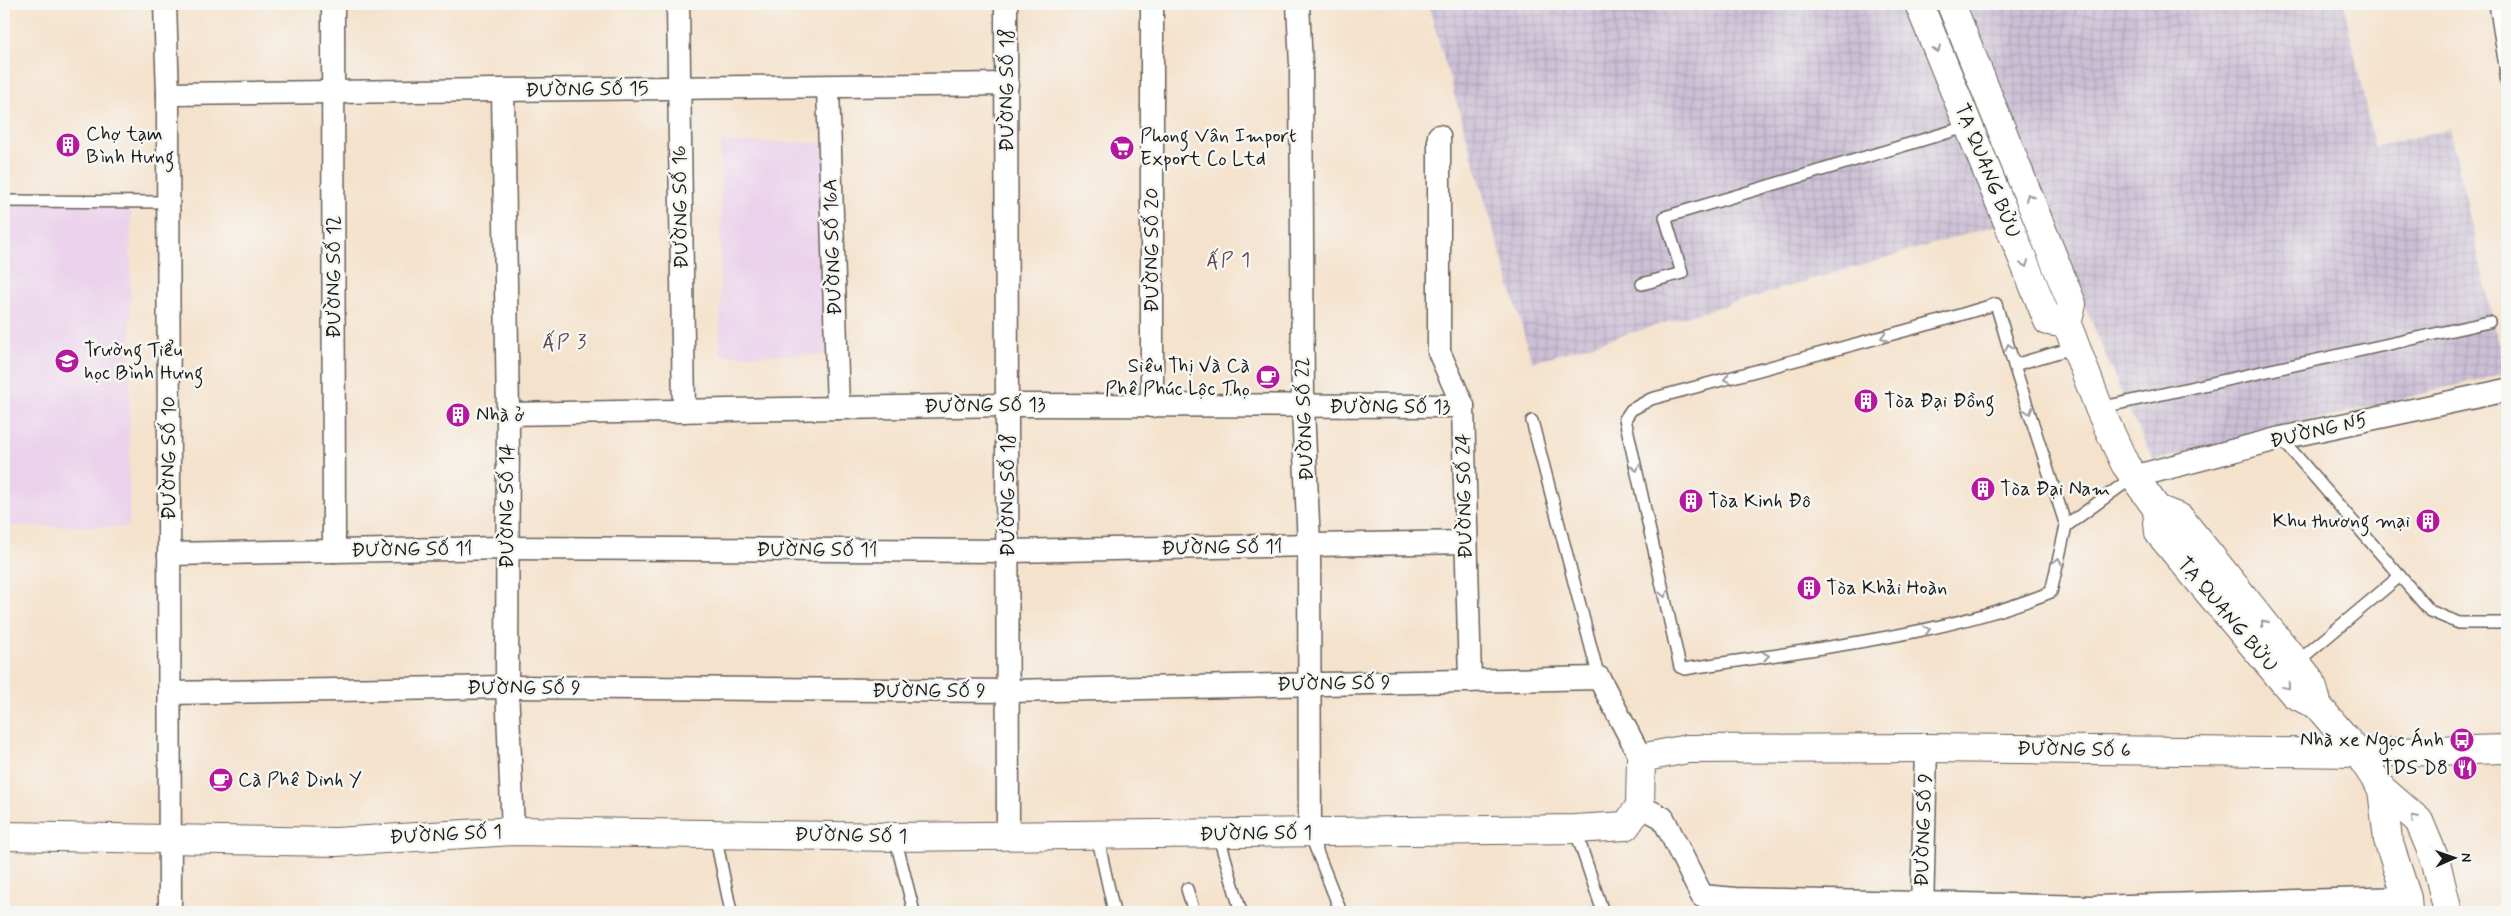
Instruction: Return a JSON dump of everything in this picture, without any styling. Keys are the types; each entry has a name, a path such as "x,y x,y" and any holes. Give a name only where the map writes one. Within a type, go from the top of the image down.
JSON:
{"street":[{"name":"ĐƯỜNG SỐ 10","path":"164,4 168,94 170,912"},
{"name":"ĐƯỜNG SỐ 12","path":"333,4 334,551"},
{"name":"ĐƯỜNG SỐ 16","path":"678,4 684,411"},
{"name":"ĐƯỜNG SỐ 18","path":"1006,4 1008,836"},
{"name":"ĐƯỜNG SỐ 20","path":"1152,4 1152,406"},
{"name":"ĐƯỜNG SỐ 22","path":"1298,4 1301,65 1303,407 1309,546 1310,834"},
{"name":"TẠ QUANG BỬU","path":"1919,4 2048,321 2072,336"},
{"name":"TẠ QUANG BỬU","path":"1951,4 2072,304 2072,336 2099,408 2133,477 2157,509 2180,518 2311,681 2318,706"},
{"name":"ĐƯỜNG SỐ 15","path":"168,94 679,90 1007,84"},
{"name":"ĐƯỜNG SỐ 16A","path":"828,87 838,408"},
{"name":"ĐƯỜNG SỐ 14","path":"503,91 508,414 506,548 507,687 513,831"},
{"name":"ĐƯỜNG SỐ 24","path":"1439,136 1439,352 1463,406 1470,680"},
{"name":"ĐƯỜNG N5","path":"2133,477 2281,438 2507,390"},
{"name":"ĐƯỜNG SỐ 13","path":"508,414 1008,405 1463,406"},
{"name":"TẠ QUANG BỬU","path":"2157,509 2159,533 2294,694 2318,706 2358,753 2382,789 2419,821 2436,862 2448,912"},
{"name":"ĐƯỜNG SỐ 11","path":"169,554 506,548 1008,551 1466,542"},
{"name":"ĐƯỜNG SỐ 9","path":"170,693 507,687 1008,691 1599,678"},
{"path":"1599,678 1641,758 1640,806 1663,818 1702,896 1737,906 2092,909 2408,905"},
{"name":"ĐƯỜNG SỐ 9","path":"1922,908 1926,748"},
{"name":"ĐƯỜNG SỐ 6","path":"1641,758 1687,749 1926,748 2358,753 2507,749"},
{"name":"TẠ QUANG BỬU","path":"2382,789 2388,840 2408,905"},
{"name":"ĐƯỜNG SỐ 1","path":"4,836 336,842 513,831 895,837 1310,834 1575,829 1626,826 1640,806"}],"lane":[{"path":"2495,4 2506,66 2507,84"},
{"path":"1642,284 1682,273 1665,217 1969,126"},
{"path":"4,202 168,202"},
{"path":"1996,304 2014,365 2066,526 2051,592 2027,602 1923,632 1685,669 1680,666 1625,419 1631,410 1651,399 1930,324 1996,304"},
{"path":"2099,408 2489,322"},
{"path":"2014,365 2072,336"},
{"path":"1532,420 1599,678"},
{"path":"2281,438 2430,611 2459,623 2507,623"},
{"path":"2066,526 2133,477"},
{"path":"2296,663 2400,576"},
{"path":"1575,829 1603,912"},
{"path":"715,834 731,912"},
{"path":"1218,834 1241,912"},
{"path":"1310,834 1341,912"},
{"path":"1097,836 1114,912"},
{"path":"895,837 914,912"},
{"path":"1188,890 1194,912"}],"shaded area":[{"path":"1428,4 2344,4 2374,147 2450,129 2505,373 2154,461 2126,404 2045,211 1532,362"},
{"path":"721,142 824,143 831,355 720,355"},
{"name":"Trường Tiểu học Bình Hưng","path":"4,195 131,196 129,527 4,526"}],"place":[{"name":"Chợ tạm Bình Hưng","path":"68,145"},
{"name":"Phong Vân Import Export Co Ltd","path":"1122,148"},
{"name":"Trường Tiểu học Bình Hưng","path":"67,361"},
{"name":"Siêu Thị Và Cà Phê Phúc Lộc Thọ","path":"1268,377"},
{"name":"Tòa Đại Đồng","path":"1866,401"},
{"name":"Nhà ở","path":"458,415"},
{"name":"Tòa Đại Nam","path":"1983,489"},
{"name":"Tòa Kinh Đô","path":"1691,501"},
{"name":"Khu thương mại","path":"2428,521"},
{"name":"Tòa Khải Hoàn","path":"1809,588"},
{"name":"Nhà xe Ngọc Ánh","path":"2462,740"},
{"name":"TDS D8","path":"2465,768"},
{"name":"Cà Phê Dinh Y","path":"221,780"}],"district":[{"name":"ẤP 1","path":"1229,260"},
{"name":"ẤP 3","path":"565,342"}]}
